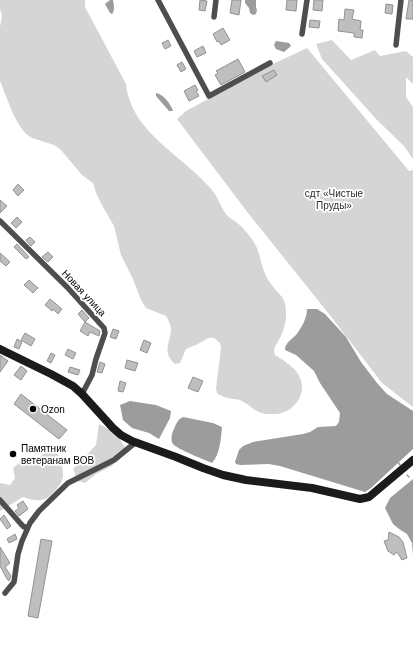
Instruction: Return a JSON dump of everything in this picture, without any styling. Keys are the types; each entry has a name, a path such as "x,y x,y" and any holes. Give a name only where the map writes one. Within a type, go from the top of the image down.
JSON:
{"main road":[{"path":"0,349 73,386 121,435 223,475 246,480 312,488 360,499 369,497 413,460"}],"street":[{"path":"158,0 209,96 270,63"},
{"path":"214,17 216,0"},
{"path":"302,34 307,0"},
{"path":"396,45 401,0"},
{"name":"Новая улица","path":"0,221 67,287 104,328 105,333 92,375 82,394"},
{"path":"5,593 14,582 18,554 28,526 39,512 68,483 114,460 136,442"},
{"path":"0,500 24,527 28,526"}],"green space":[{"path":"0,0 85,0 85,7 126,84 130,101 138,116 160,143 200,178 214,193 226,214 240,225 254,242 266,276 282,297 286,306 283,332 274,349 275,355 288,363 296,371 301,381 301,395 293,407 280,413 262,413 240,400 225,397 217,393 216,388 221,348 220,343 214,338 208,338 186,349 180,363 175,364 171,360 168,355 171,333 169,321 166,316 146,308 141,300 133,279 121,255 114,226 96,193 93,183 82,175 61,150 54,145 32,138 26,134 13,114 0,81 0,27 2,15"},
{"path":"332,40 351,60 375,50 380,56 406,51 413,57 413,84 406,77 406,97 413,107 413,159 404,146 377,120 322,59 316,44"},
{"name":"сдт «Чистые Пруды»","path":"307,48 409,171 413,170 413,407 382,383 248,213 177,119 186,111 275,63"},
{"path":"99,424 116,434 126,450 112,466 96,474 85,483 78,481 73,469 96,445"},
{"path":"54,446 60,461 63,476 61,483 55,491 48,497 41,500 23,497 0,511 0,483 10,485 15,478 13,468 26,458 36,460"}],"shaded area":[{"path":"110,0 113,0 114,3 112,14 105,4"},
{"path":"245,0 256,0 256,14 253,15 250,13"},
{"path":"276,41 289,43 291,46 284,52 276,49 274,45"},
{"path":"156,93 161,95 166,100 173,111 169,111 156,96"},
{"path":"307,309 317,309 325,314 346,337 361,362 377,383 387,394 413,411 413,449 365,492 280,466 269,464 240,465 236,464 235,462 239,450 243,446 253,442 303,434 318,427 336,426 339,422 340,413 320,383 314,371 296,355 285,350 287,343 296,335 302,326"},
{"path":"130,401 156,405 171,411 170,418 159,439 149,433 132,428 123,420 120,405"},
{"path":"183,417 213,423 222,427 221,441 215,460 212,463 173,444 171,439 173,432 177,422"},
{"path":"413,479 413,555 412,543 407,534 393,524 385,508 390,498"}],"building":[{"path":"200,0 207,1 205,11 199,10"},
{"path":"232,0 241,0 239,15 230,13"},
{"path":"287,0 297,0 296,11 286,10"},
{"path":"314,0 323,0 322,11 313,10"},
{"path":"409,0 413,0 413,19 406,19"},
{"path":"386,4 393,5 392,14 385,13"},
{"path":"345,9 354,10 352,19 361,21 360,30 363,30 362,38 354,37 354,33 338,31 339,19 344,20"},
{"path":"310,20 320,21 319,28 309,27"},
{"path":"223,28 230,40 221,45 219,41 217,42 213,34"},
{"path":"168,40 171,46 165,49 162,43"},
{"path":"203,46 206,53 197,57 194,51"},
{"path":"238,59 245,72 221,85 215,75 218,73 216,71"},
{"path":"182,62 186,69 181,72 177,65"},
{"path":"274,70 277,75 266,82 262,76"},
{"path":"195,85 199,96 189,101 184,91"},
{"path":"18,184 24,190 18,196 13,190"},
{"path":"0,200 7,206 0,213"},
{"path":"17,217 22,222 16,228 11,223"},
{"path":"30,237 35,242 31,246 26,240"},
{"path":"17,244 29,257 26,259 14,247"},
{"path":"48,252 53,257 48,262 42,257"},
{"path":"0,253 10,262 6,266 0,261"},
{"path":"29,280 38,288 33,293 24,285"},
{"path":"76,281 82,287 77,291 71,285"},
{"path":"92,297 96,301 92,306 88,302"},
{"path":"50,299 62,309 58,314 53,309 52,311 45,305"},
{"path":"82,310 89,318 85,322 78,314"},
{"path":"85,322 100,331 99,336 90,332 88,336 80,331"},
{"path":"113,329 119,331 116,339 110,337"},
{"path":"25,333 35,339 31,346 21,340"},
{"path":"17,339 22,342 19,349 14,347"},
{"path":"144,340 151,343 147,353 140,350"},
{"path":"68,349 76,353 73,359 65,355"},
{"path":"51,353 55,355 51,363 47,361"},
{"path":"0,355 8,361 0,372"},
{"path":"127,360 138,363 135,371 125,368"},
{"path":"100,362 105,364 102,373 97,372"},
{"path":"21,366 27,371 21,380 14,375"},
{"path":"70,367 80,370 78,375 68,372"},
{"path":"193,377 203,381 198,392 188,388"},
{"path":"120,381 126,383 123,392 118,391"},
{"path":"21,394 67,430 59,439 14,404"},
{"path":"23,501 28,509 19,516 15,511 19,508 17,505"},
{"path":"4,515 11,526 7,529 0,519"},
{"path":"389,532 399,537 403,542 407,558 402,560 397,552 394,555 388,551 384,541 388,540"},
{"path":"15,534 17,539 9,543 7,539"},
{"path":"41,539 52,541 38,618 28,616"},
{"path":"0,547 10,563 5,567 11,576 9,581 0,566"}],"place":[{"name":"Ozon","path":"33,409"},
{"name":"Памятник ветеранам ВОВ","path":"13,454"}]}
